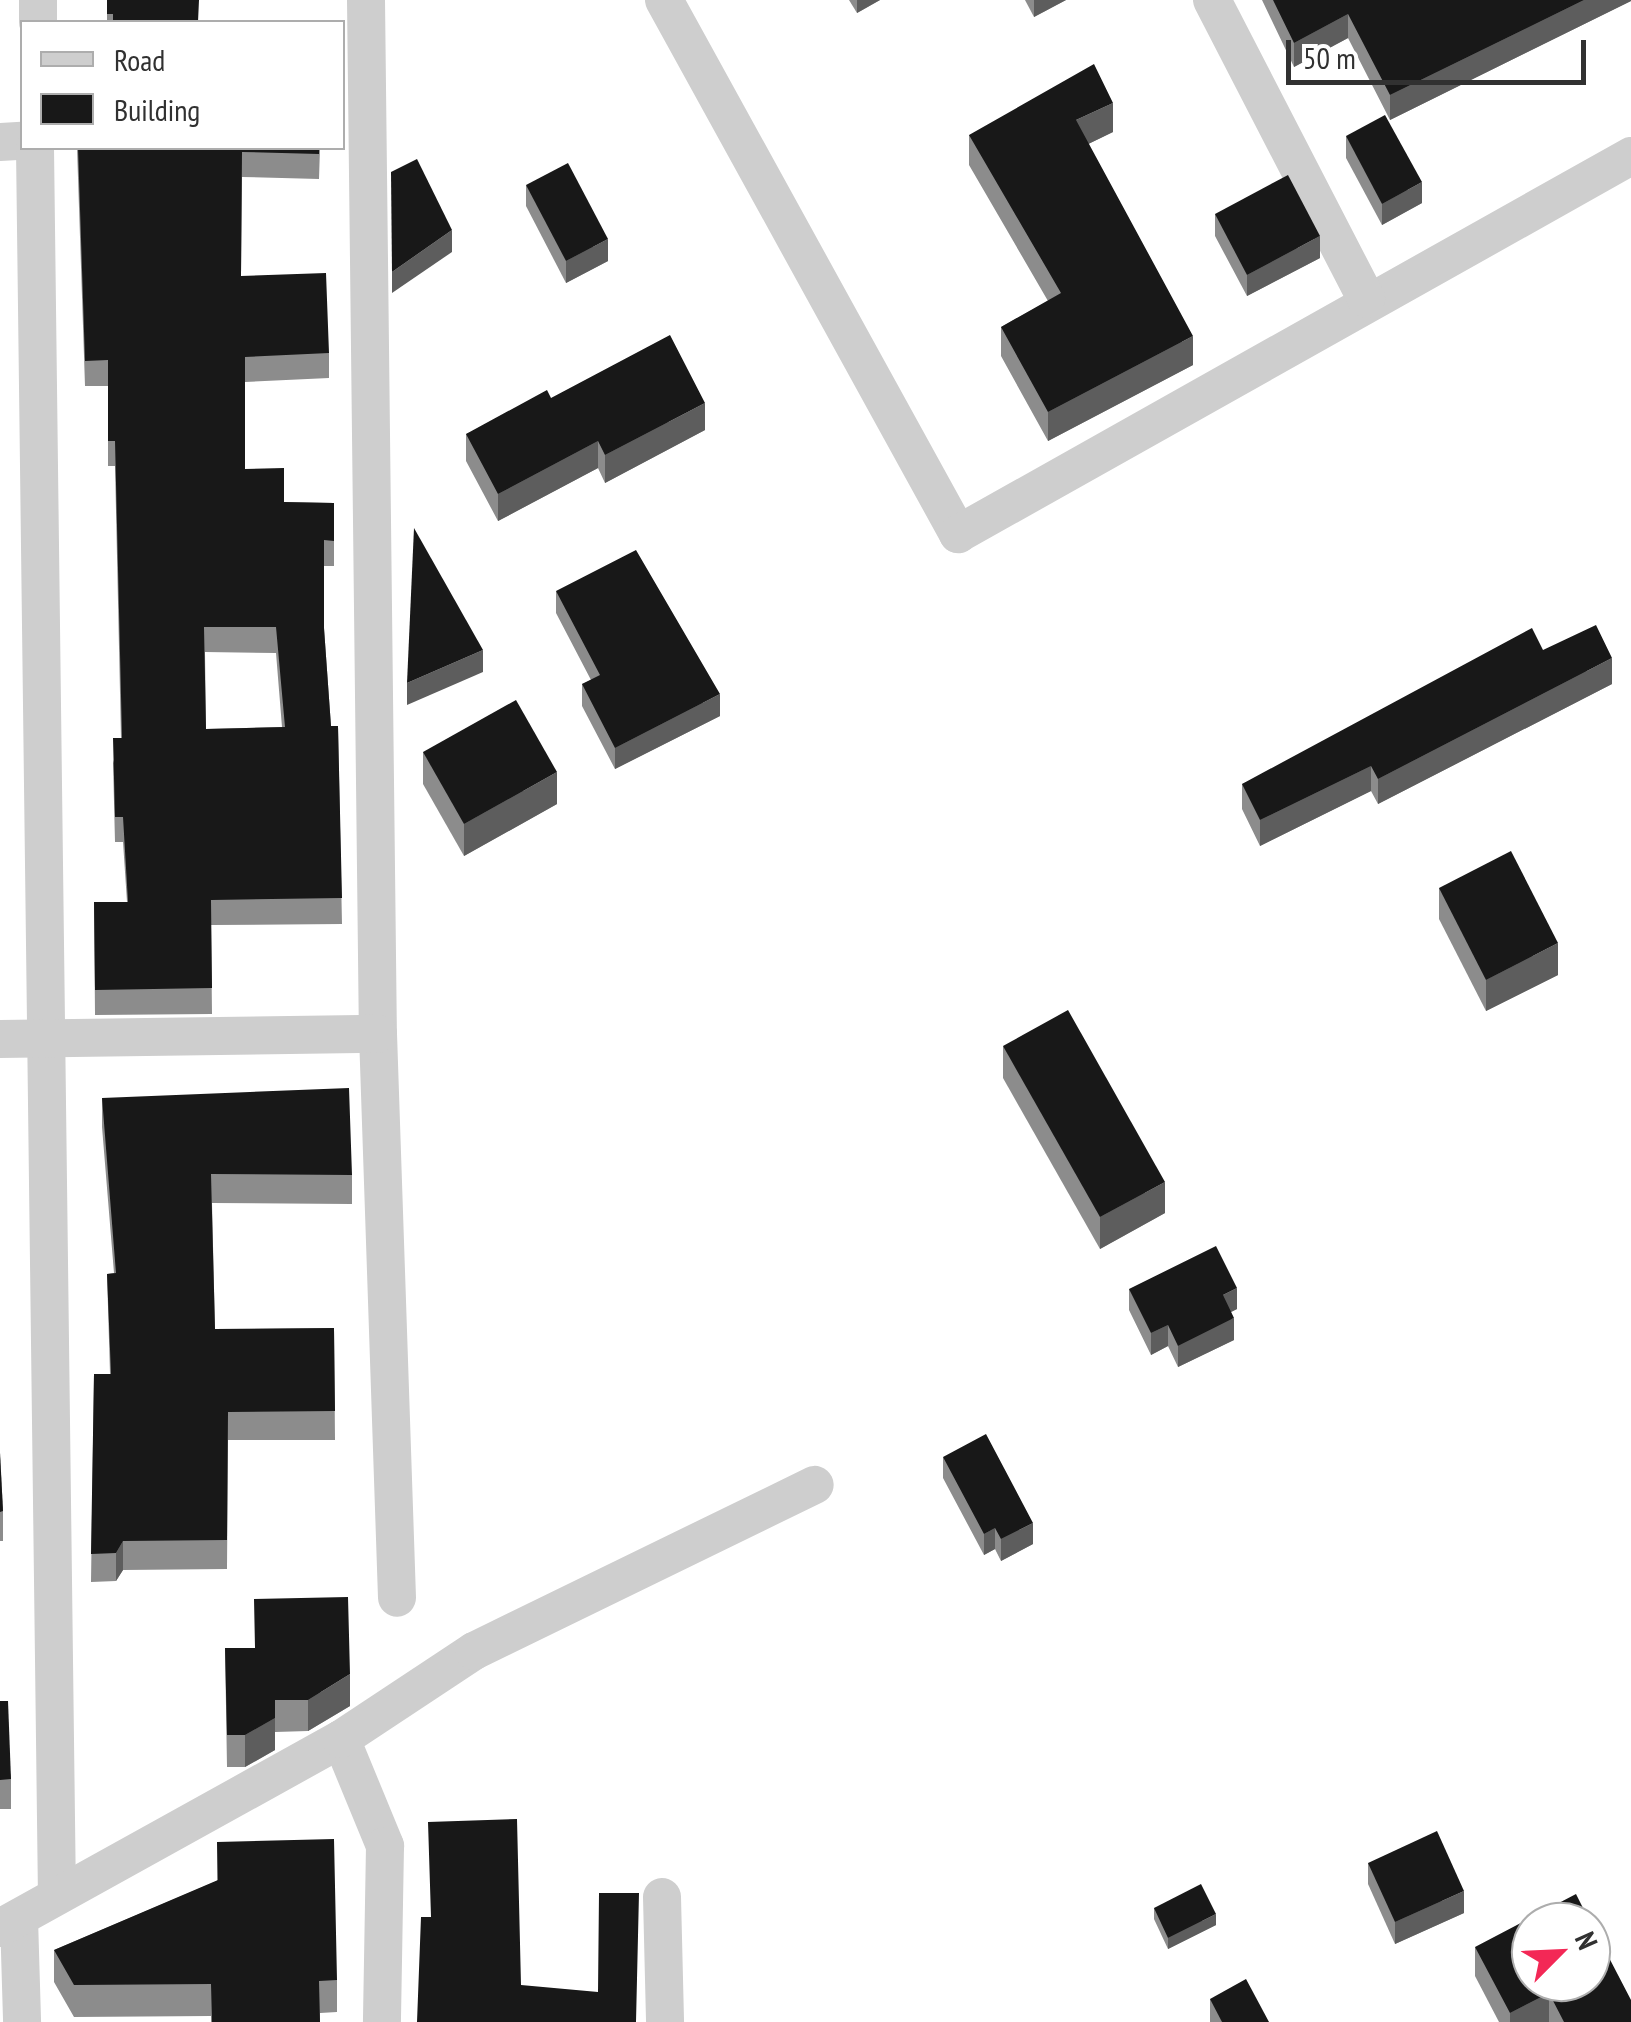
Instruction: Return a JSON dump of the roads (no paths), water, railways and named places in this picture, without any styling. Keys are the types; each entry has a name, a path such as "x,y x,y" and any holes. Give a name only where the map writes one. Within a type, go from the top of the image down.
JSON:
{"street":[{"path":"366,0 378,1034 397,1598"},
{"path":"664,0 958,534 1366,300 1631,156"},
{"path":"1212,0 1366,300"},
{"path":"35,150 50,1038 57,1893"},
{"path":"0,1039 378,1034"},
{"path":"22,2022 9,1923 341,1739 474,1651 816,1485"},
{"path":"341,1739 385,1846 382,2022"},
{"path":"662,1896 665,2022"}]}
